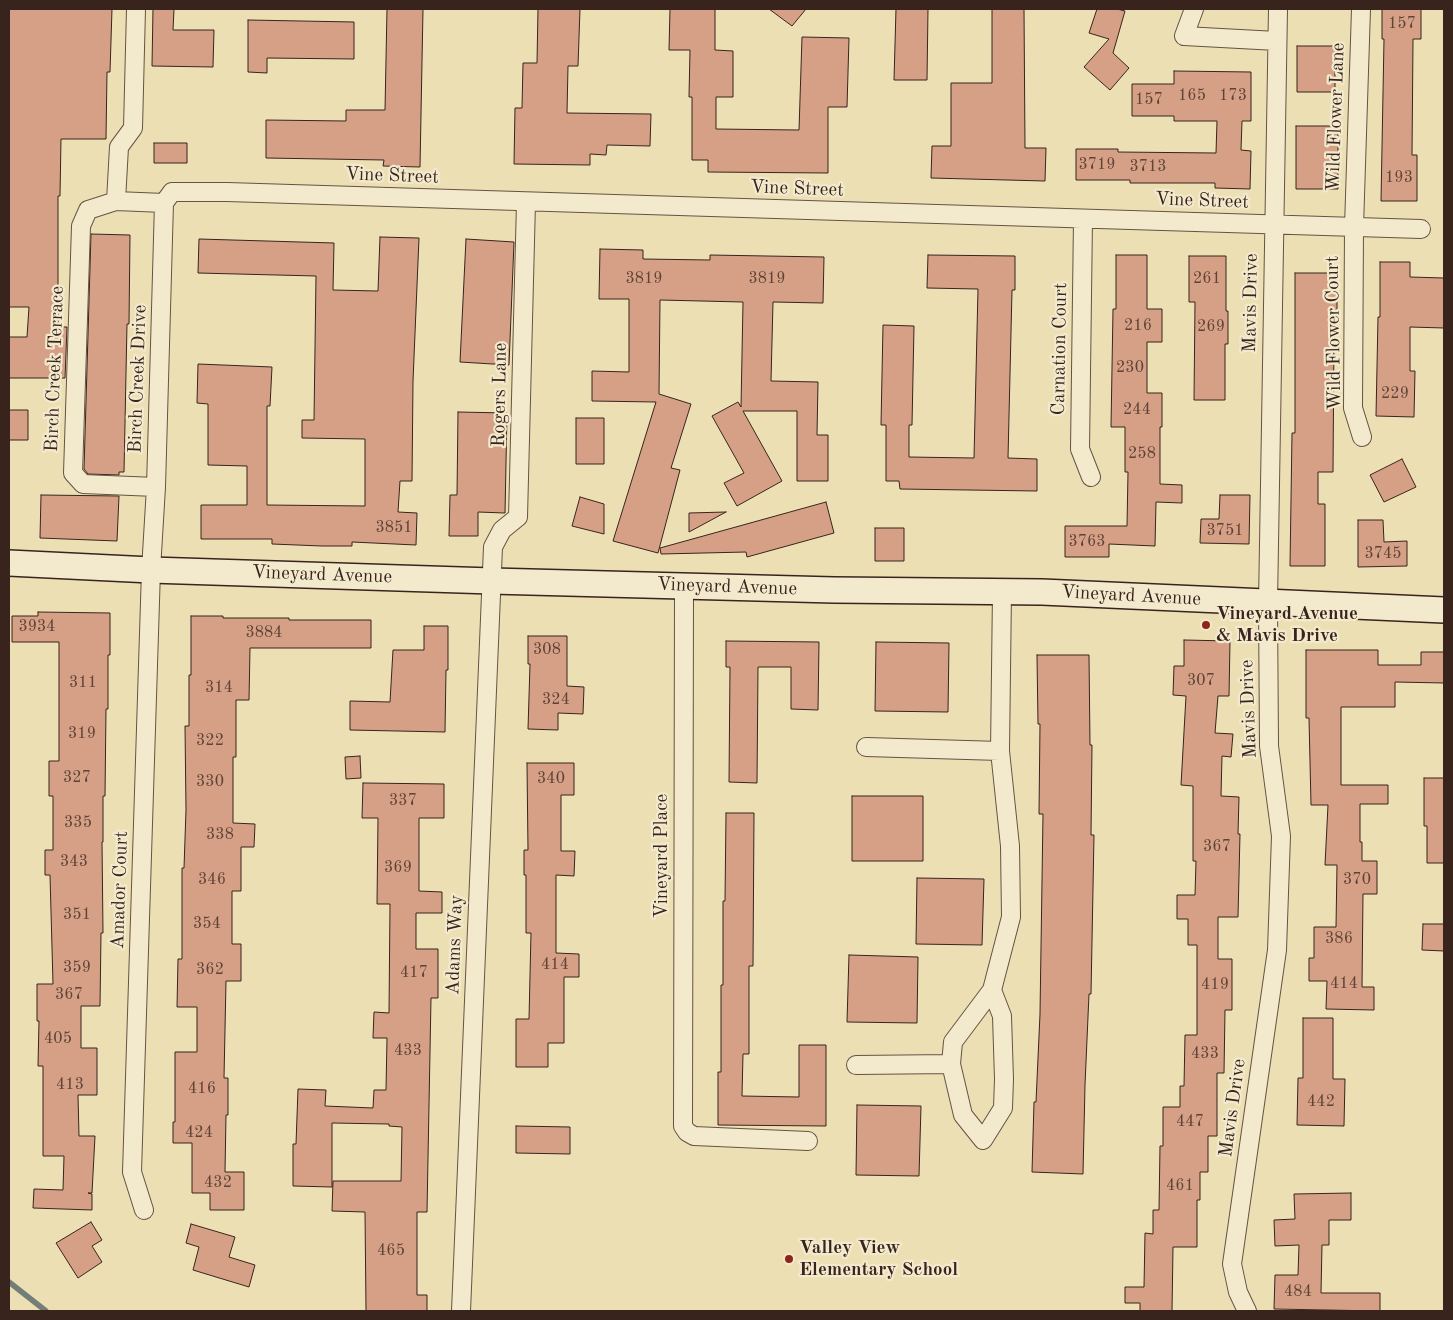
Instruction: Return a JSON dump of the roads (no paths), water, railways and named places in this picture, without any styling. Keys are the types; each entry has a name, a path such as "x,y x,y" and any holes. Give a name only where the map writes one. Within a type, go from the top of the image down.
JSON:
{"street":[{"path":"116,200 119,147 133,128 136,9"},
{"path":"1194,9 1184,36 1277,41"},
{"name":"Mavis Drive","path":"1247,1311 1238,1292 1232,1264 1277,950 1281,836 1269,746 1268,603 1278,9"},
{"name":"Wild Flower Lane","path":"1354,227 1361,9"},
{"name":"Vine Street","path":"168,198 227,192 1421,229"},
{"name":"Birch Creek Terrace","path":"156,487 83,484 73,473 81,226 88,210 116,200 168,198"},
{"name":"Birch Creek Drive","path":"152,570 168,198"},
{"name":"Rogers Lane","path":"492,580 492,546 502,530 518,517 526,202"},
{"name":"Carnation Court","path":"1083,219 1080,448 1091,477"},
{"name":"Wild Flower Court","path":"1354,227 1353,408 1362,437"},
{"name":"Vineyard Avenue","path":"9,563 152,570 684,586 1042,592 1444,610"},
{"name":"Amador Court","path":"144,1210 132,1172 152,570"},
{"name":"Adams Way","path":"461,1311 492,580"},
{"name":"Vineyard Place","path":"684,586 683,1126 687,1132 694,1136 808,1141"},
{"path":"992,990 1002,1016 1003,1108 983,1140 963,1115 951,1064 953,1042 992,990 1011,917 1010,846 1000,751 1002,591"},
{"path":"866,748 1000,751"},
{"path":"856,1065 951,1064"}],"waterway":[{"path":"9,1282 46,1311"}],"place":[{"name":"Vineyard Avenue & Mavis Drive","path":"1206,625"},
{"name":"Valley View Elementary School","path":"789,1259"}]}
